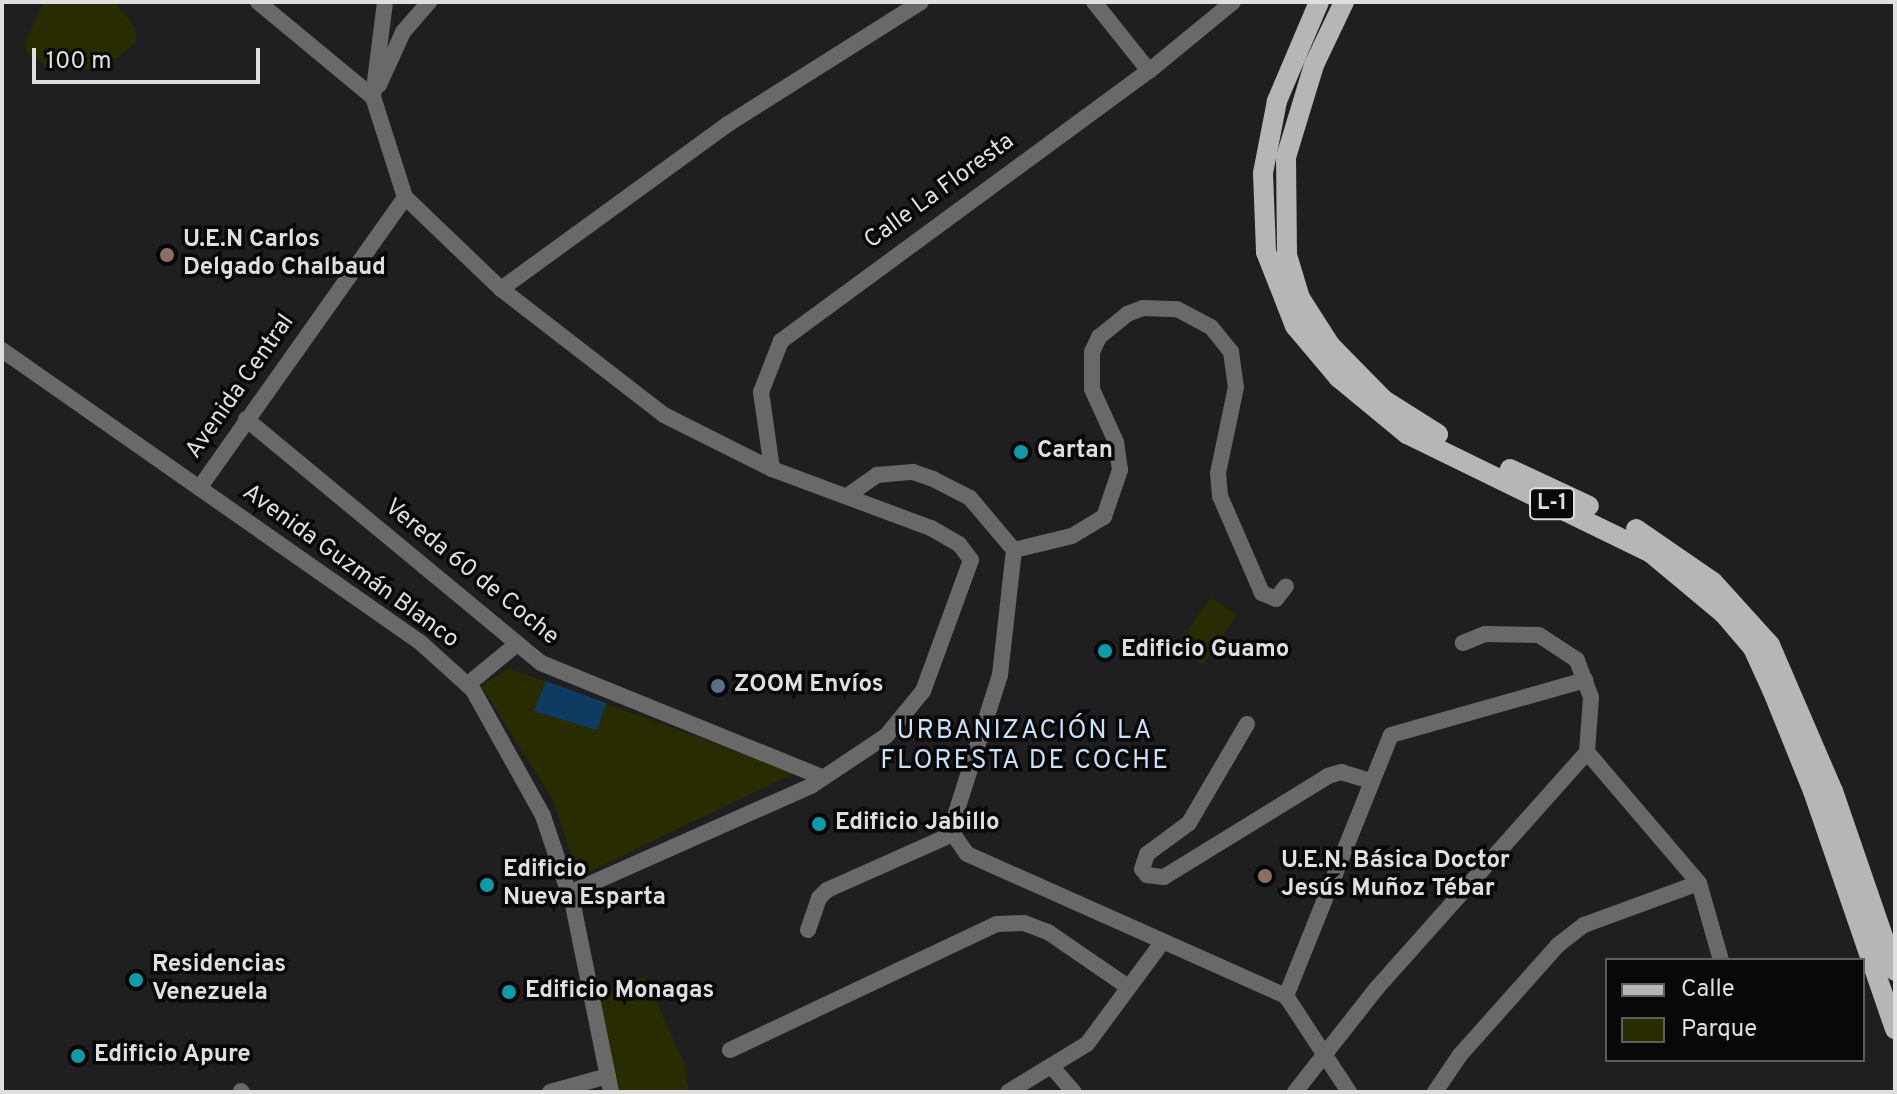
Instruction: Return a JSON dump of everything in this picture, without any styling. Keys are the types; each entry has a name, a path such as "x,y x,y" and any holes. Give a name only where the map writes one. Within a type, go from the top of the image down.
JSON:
{"main road":[{"name":"L-1","path":"1319,2 1277,101 1263,173 1266,252 1295,326 1339,378 1407,434 1651,553 1724,614 1753,648 1773,692 1830,835 1895,1029"},
{"name":"L-1","path":"1344,2 1297,113 1283,181 1287,255 1313,322 1354,371 1418,425 1663,543 1740,608 1770,645 1792,691 1895,971"}],"street":[{"path":"258,2 373,97"},
{"path":"385,2 373,97 405,197 501,289 664,415 772,469 944,535 969,553 971,571 912,708 886,736 824,778 569,893"},
{"path":"373,97 403,32 429,2"},
{"path":"501,289 728,124 921,2"},
{"path":"1094,2 1149,71"},
{"name":"Calle La Floresta","path":"772,469 761,392 781,341 1149,71 1233,2"},
{"name":"Avenida Central","path":"200,487 405,197"},
{"path":"1014,550 1072,536 1104,517 1120,470 1116,442 1092,389 1092,352 1099,337 1127,314 1143,308 1177,309 1211,327 1231,352 1236,387 1220,461 1220,496 1262,593 1276,599 1286,586"},
{"name":"Avenida Guzmán Blanco","path":"4,356 200,487 421,643 467,685 543,816 569,893 609,1084"},
{"name":"Vereda 60 de Coche","path":"246,419 541,663 824,778"},
{"path":"847,496 877,475 913,472 970,498 1014,550 1000,675 958,795 953,834 967,854 1161,944 1286,996 1349,1092"},
{"path":"1295,1092 1424,934 1587,752 1591,697 1577,660 1539,635 1485,634 1463,643"},
{"path":"467,685 517,644"},
{"path":"1286,996 1391,735 1585,680"},
{"path":"1247,724 1189,823 1147,854 1142,869 1147,875 1164,877 1328,776 1341,772 1371,781"},
{"path":"1587,752 1699,883 1720,958"},
{"path":"808,930 819,898 827,890 953,834"},
{"path":"1435,1092 1460,1055 1558,945 1584,925 1699,883"},
{"path":"730,1050 997,924 1024,923 1048,932 1128,987"},
{"path":"1008,1092 1087,1044 1161,944"},
{"path":"1052,1067 1074,1092"},
{"path":"550,1092 609,1084"}],"green space":[{"path":"44,2 115,2 136,28 136,41 119,57 97,67 75,70 44,64 28,54 24,43"},
{"path":"1211,597 1237,615 1203,665 1176,647"},
{"path":"509,668 795,773 578,877 553,800 481,686"},
{"path":"645,977 684,1062 689,1092 617,1092 597,993"}],"water":[{"path":"546,681 606,703 597,730 534,711"}],"place":[{"name":"U.E.N Carlos Delgado Chalbaud","path":"167,255"},
{"name":"Cartan","path":"1021,452"},
{"name":"Edificio Guamo","path":"1105,651"},
{"name":"ZOOM Envíos","path":"718,686"},
{"name":"Edificio Jabillo","path":"819,824"},
{"name":"U.E.N. Básica Doctor Jesús Muñoz Tébar","path":"1265,876"},
{"name":"Edificio Nueva Esparta","path":"487,885"},
{"name":"Residencias Venezuela","path":"136,980"},
{"name":"Edificio Monagas","path":"509,992"},
{"name":"Edificio Apure","path":"78,1056"}],"district":[{"name":"URBANIZACIÓN LA FLORESTA DE COCHE","path":"1025,747"}]}
